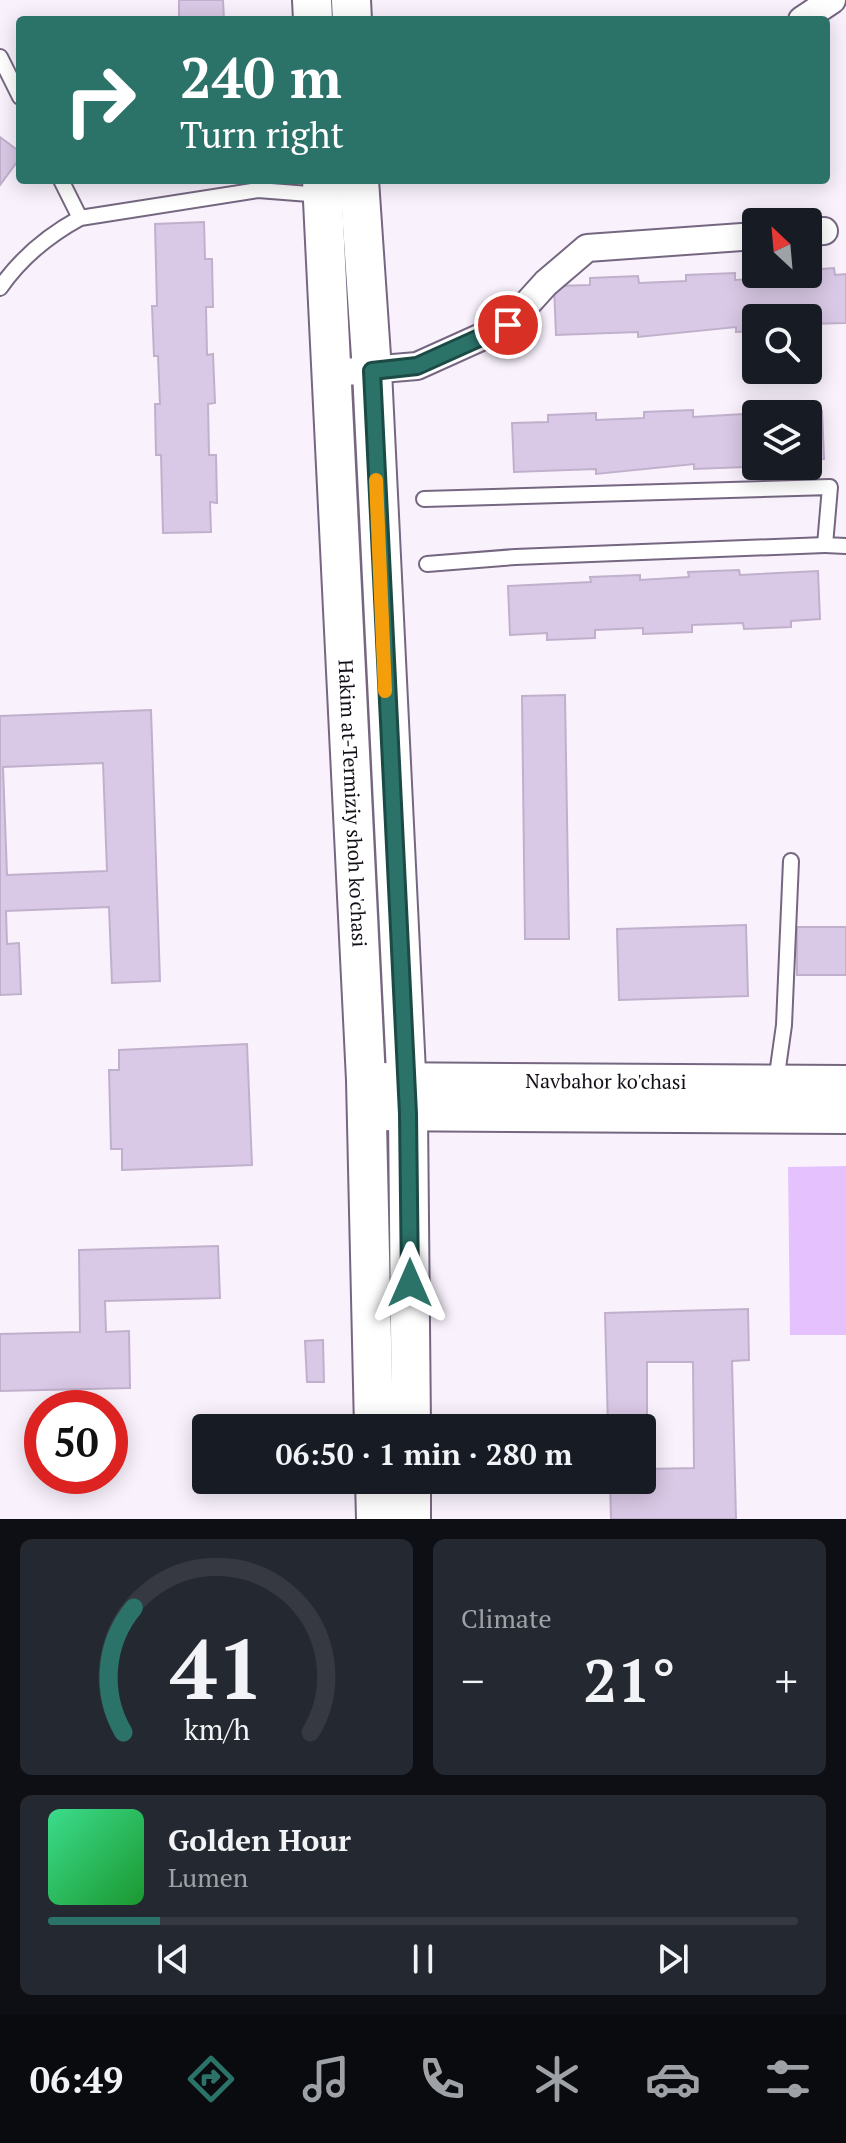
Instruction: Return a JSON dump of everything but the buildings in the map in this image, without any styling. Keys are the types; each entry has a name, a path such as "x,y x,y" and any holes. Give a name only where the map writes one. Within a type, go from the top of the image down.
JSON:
{"main road":[{"name":"Hakim at-Termiziy shoh ko'chasi","path":"359,184 372,371 407,1096 411,1414"},
{"name":"Hakim at-Termiziy shoh ko'chasi","path":"322,188 366,1096 374,1414"},
{"path":"375,1494 376,1519"},
{"path":"411,1494 411,1519"}],"street":[{"path":"808,16 832,0"},
{"path":"333,373 417,366 508,325 546,283 587,248 742,237"},
{"name":"Navbahor ko'chasi","path":"366,1096 776,1082 846,1083"},
{"name":"Navbahor ko'chasi","path":"407,1096 846,1116"}],"lane":[{"path":"0,57 16,89"},
{"path":"63,184 80,218"},
{"path":"0,288 13,269 58,230 80,218 258,190 322,188"},
{"path":"424,499 830,487 825,545"},
{"path":"427,564 515,557 846,546"},
{"path":"776,1082 784,1025 791,861"}],"shaded area":[{"path":"846,1166 846,1335 790,1335 788,1167"}],"slow traffic":[{"path":"376,480 385,691"}],"route":[{"path":"410,1283 408,1114 385,693 372,371 417,366 508,325"}]}
